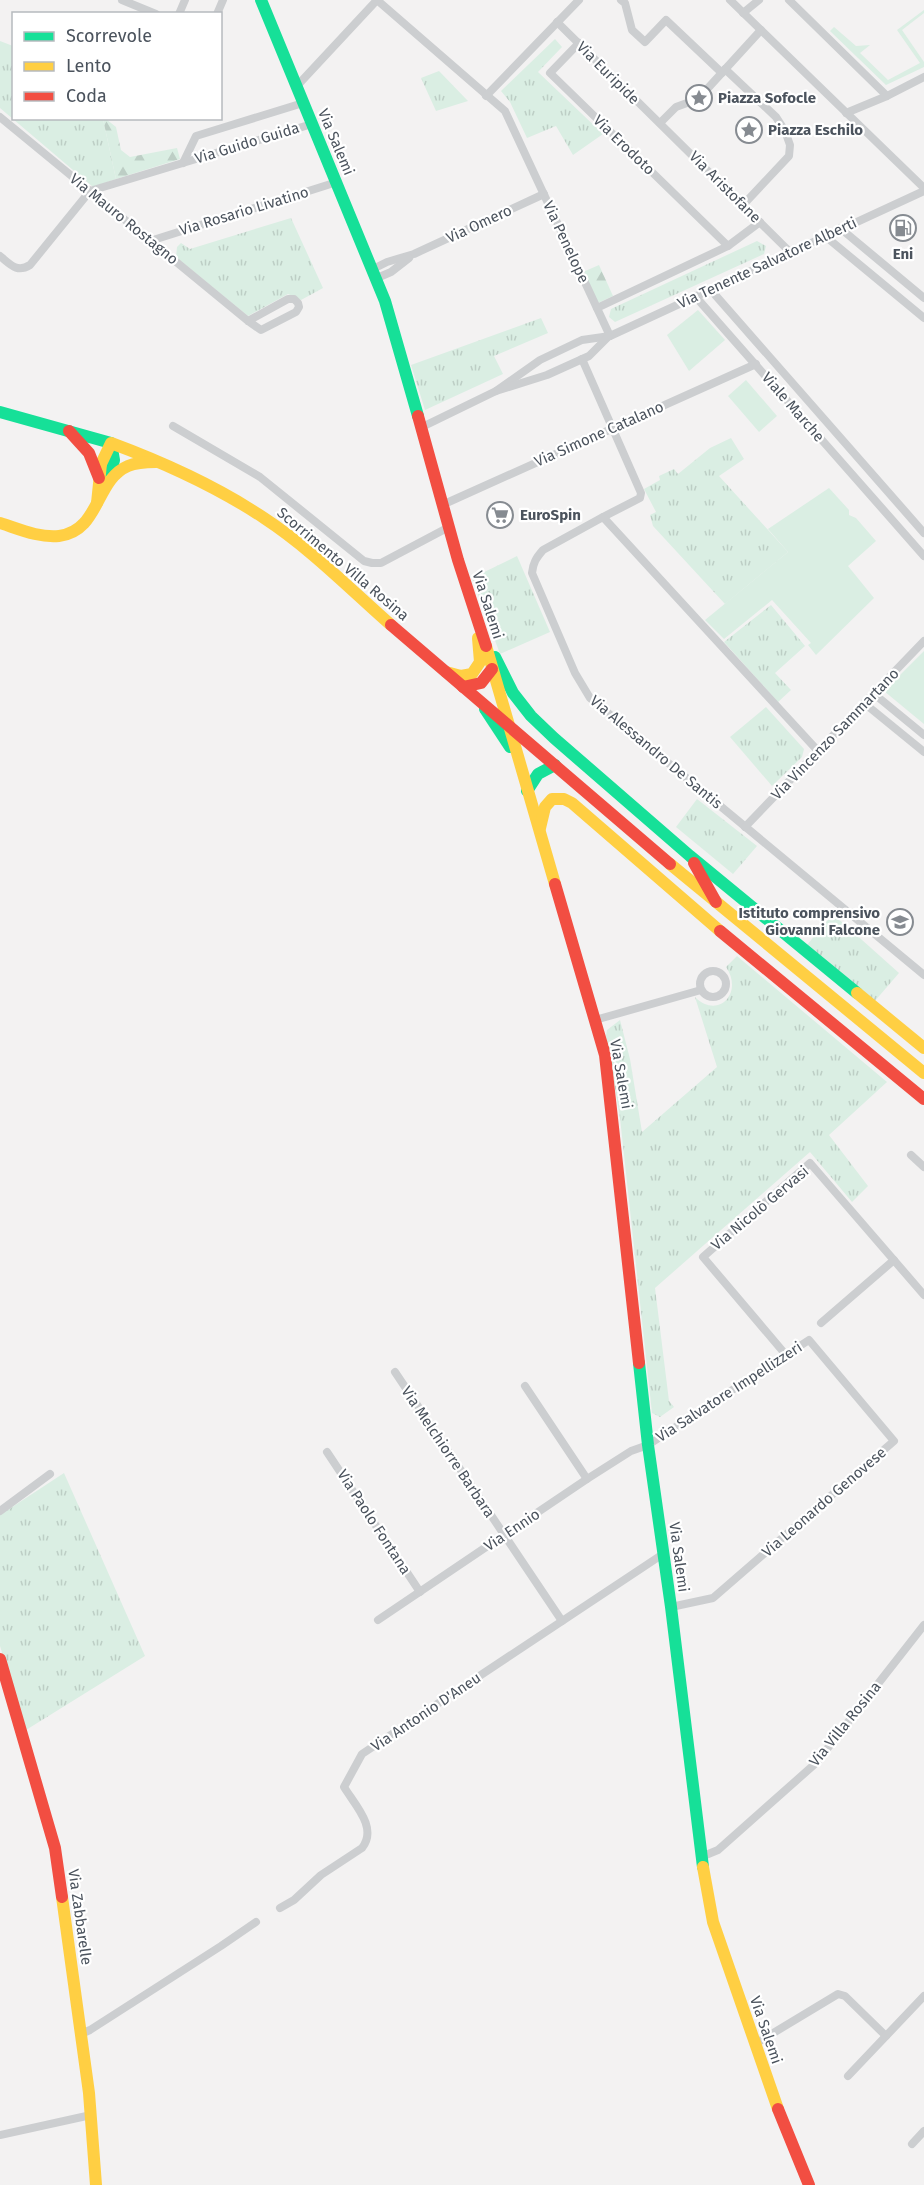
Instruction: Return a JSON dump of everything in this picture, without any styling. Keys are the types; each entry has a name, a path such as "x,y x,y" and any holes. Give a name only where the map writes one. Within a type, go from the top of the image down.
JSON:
{"street":[{"path":"122,0 151,12"},
{"name":"Via Salemi","path":"261,0 385,301 448,527 482,631 605,1055 648,1445 671,1607 701,1857 713,1922 780,2115 809,2185"},
{"path":"296,87 377,0"},
{"name":"Via Penelope","path":"377,0 505,111 610,336"},
{"path":"486,96 579,0"},
{"path":"621,0 625,3 632,30 645,42 666,20 776,117 785,131 790,145 789,156 743,205"},
{"path":"730,0 924,189"},
{"path":"743,13 759,0"},
{"path":"789,0 887,96"},
{"name":"Via Euripide","path":"557,22 660,123"},
{"path":"660,123 676,106 698,99 761,30"},
{"name":"Via Erodoto","path":"579,44 550,73 728,246"},
{"path":"846,113 924,77"},
{"name":"Via Guido Guida","path":"183,163 196,136 303,103"},
{"name":"Via Mauro Rostagno","path":"0,117 248,321"},
{"name":"Via Aristofane","path":"660,123 790,252"},
{"name":"Via Guido Guida","path":"90,191 312,124"},
{"name":"Via Rosario Livatino","path":"150,241 337,182"},
{"name":"Via Tenente Salvatore Alberti","path":"496,391 540,360 582,340 610,336 924,189"},
{"path":"0,256 16,269 23,269 30,265 90,191"},
{"name":"Via Omero","path":"375,273 544,194"},
{"name":"Via Tenente Salvatore Alberti","path":"597,308 728,246 760,222"},
{"path":"840,228 924,298"},
{"path":"825,236 924,318"},
{"name":"Viale Marche","path":"710,289 924,533"},
{"name":"Viale Marche","path":"695,296 924,556"},
{"path":"288,299 294,299 298,303 299,308 296,312 261,330 248,321 288,299"},
{"name":"Via Tenente Salvatore Alberti","path":"420,428 496,391 547,375 589,356 610,336"},
{"path":"582,359 641,493 640,498 603,517 818,751"},
{"name":"Via Simone Catalano","path":"442,505 756,364"},
{"name":"Scorrimento Villa Rosina","path":"0,412 111,443 160,461 194,477 264,518 338,576 446,672 717,904 924,1073"},
{"path":"808,425 820,414"},
{"path":"173,426 260,477 364,561 381,563 448,527"},
{"path":"68,431 89,453 104,479"},
{"path":"0,523 45,535 67,535 80,529 94,514 104,479 101,464 111,443"},
{"path":"104,479 125,466 160,461"},
{"path":"891,519 902,508"},
{"name":"Via Alessandro De Santis","path":"603,517 543,550 532,565 532,573 574,673 590,698 924,975"},
{"path":"900,529 911,519"},
{"path":"446,672 466,676 478,668 480,654 474,610"},
{"path":"482,631 513,693 531,716 554,738 690,856 924,1048"},
{"name":"Via Vincenzo Sammartano","path":"745,827 924,640"},
{"path":"492,669 484,682 468,691 503,734 521,768"},
{"path":"873,693 924,735"},
{"path":"864,703 924,752"},
{"path":"527,791 533,777 540,771 555,765"},
{"path":"539,832 542,810 546,803 554,798 563,798 572,803 725,935 924,1099"},
{"path":"690,856 717,904"},
{"path":"595,1020 701,990"},
{"path":"912,1155 924,1167"},
{"name":"Via Nicolò Gervasi","path":"786,1355 703,1257 810,1163 924,1295"},
{"path":"821,1323 894,1260"},
{"name":"Via Salvatore Impellizzeri","path":"648,1445 809,1340"},
{"name":"Via Leonardo Genovese","path":"671,1607 713,1598 894,1441 809,1340"},
{"name":"Via Melchiorre Barbara","path":"395,1372 562,1621"},
{"path":"525,1386 587,1479"},
{"name":"Via Ennio","path":"378,1620 587,1479 631,1451 648,1445"},
{"name":"Via Paolo Fontana","path":"327,1452 420,1592"},
{"path":"0,1511 50,1474"},
{"name":"Via Antonio D'Aneu","path":"280,1908 294,1900 321,1875 362,1848 367,1842 369,1832 367,1824 344,1787 362,1754 663,1554"},
{"name":"Via Villa Rosina","path":"701,1857 718,1850 816,1763 924,1625"},
{"name":"Via Zabbarelle","path":"0,1659 55,1848 91,2115 96,2185"},
{"path":"81,2034 256,1922"},
{"path":"755,2044 838,1994 845,1996 886,2036"},
{"path":"848,2076 924,1996"},
{"path":"0,2135 91,2115"},
{"path":"912,2144 924,2131"}],"green space":[{"path":"924,10 924,13 902,30 924,62 924,67 886,85 830,31 834,27 856,46 870,45 860,53 888,80 920,63 897,30"},
{"path":"555,39 562,47 538,72 603,134 573,155 556,126 527,138 510,102 501,91"},
{"path":"0,41 12,46 12,118 0,108"},
{"path":"439,71 468,101 436,111 421,78"},
{"path":"14,120 103,120 116,179 93,187"},
{"path":"103,120 107,120 116,127 121,150 130,157 177,148 180,159 116,179"},
{"path":"291,218 323,288 301,300 288,294 248,316 176,257 177,247 181,243 190,249"},
{"path":"757,241 766,246 764,254 615,322 609,317 611,309"},
{"path":"599,265 613,296 598,303 583,272"},
{"path":"698,310 725,340 689,371 667,335"},
{"path":"541,318 548,333 494,356 503,374 425,410 411,365"},
{"path":"746,380 777,416 759,432 728,396"},
{"path":"731,438 744,459 719,476 788,552 725,604 653,526 650,515 656,512 644,489 660,480 659,476 674,469 678,474 710,448"},
{"path":"829,488 849,510 849,515 856,518 876,541 848,566 874,598 816,655 808,645 811,643 772,600 724,639 705,620 788,552 768,529"},
{"path":"517,556 550,632 500,654 472,578"},
{"path":"771,605 805,646 775,673 791,690 778,702 724,642"},
{"path":"924,651 924,724 884,691"},
{"path":"766,707 804,749 802,757 772,786 730,737"},
{"path":"697,799 757,846 733,874 676,827"},
{"path":"833,914 899,973 874,1002 806,946"},
{"path":"737,956 887,1082 829,1135 868,1186 852,1202 810,1152 655,1288 669,1401 674,1407 660,1417 652,1413 620,1118 606,1036 607,1030 620,1020 630,1059 642,1132 717,1067 695,997 712,1006 726,1000 732,986 726,967"},
{"path":"64,1473 145,1656 26,1730 0,1646 0,1515"}],"traffic: fast":[{"path":"261,0 385,301 418,416"},
{"path":"0,412 111,443 114,460 109,480"},
{"path":"495,657 513,693 531,716 554,738 690,856 857,993"},
{"path":"485,709 510,747"},
{"path":"527,791 538,774 555,765"},
{"path":"639,1363 703,1867"}],"traffic: slow":[{"path":"97,503 101,464 111,443 190,476 246,506 314,556 391,625"},
{"path":"0,523 44,536 59,536 72,532 90,515 109,482 117,473 135,464 156,462"},
{"path":"446,672 461,676 472,674 480,662 478,638"},
{"path":"486,646 555,884"},
{"path":"540,828 545,807 552,799 564,799 572,803 720,931"},
{"path":"670,864 924,1073"},
{"path":"857,993 924,1048"},
{"path":"703,1867 713,1922 778,2109"},
{"path":"62,1897 89,2093 96,2185"}],"traffic: jam":[{"path":"418,416 458,560 486,646"},
{"path":"69,431 89,453 99,478"},
{"path":"391,625 670,864"},
{"path":"463,687 481,683 492,669"},
{"path":"694,863 716,902"},
{"path":"555,884 605,1055 639,1363"},
{"path":"720,931 924,1099"},
{"path":"0,1659 55,1848 62,1897"},
{"path":"778,2109 809,2185"}],"place":[{"name":"Piazza Sofocle","path":"699,98"},
{"name":"Piazza Eschilo","path":"749,130"},
{"name":"Eni","path":"903,228"},
{"name":"EuroSpin","path":"500,515"},
{"name":"Istituto comprensivo Giovanni Falcone","path":"900,922"}]}
